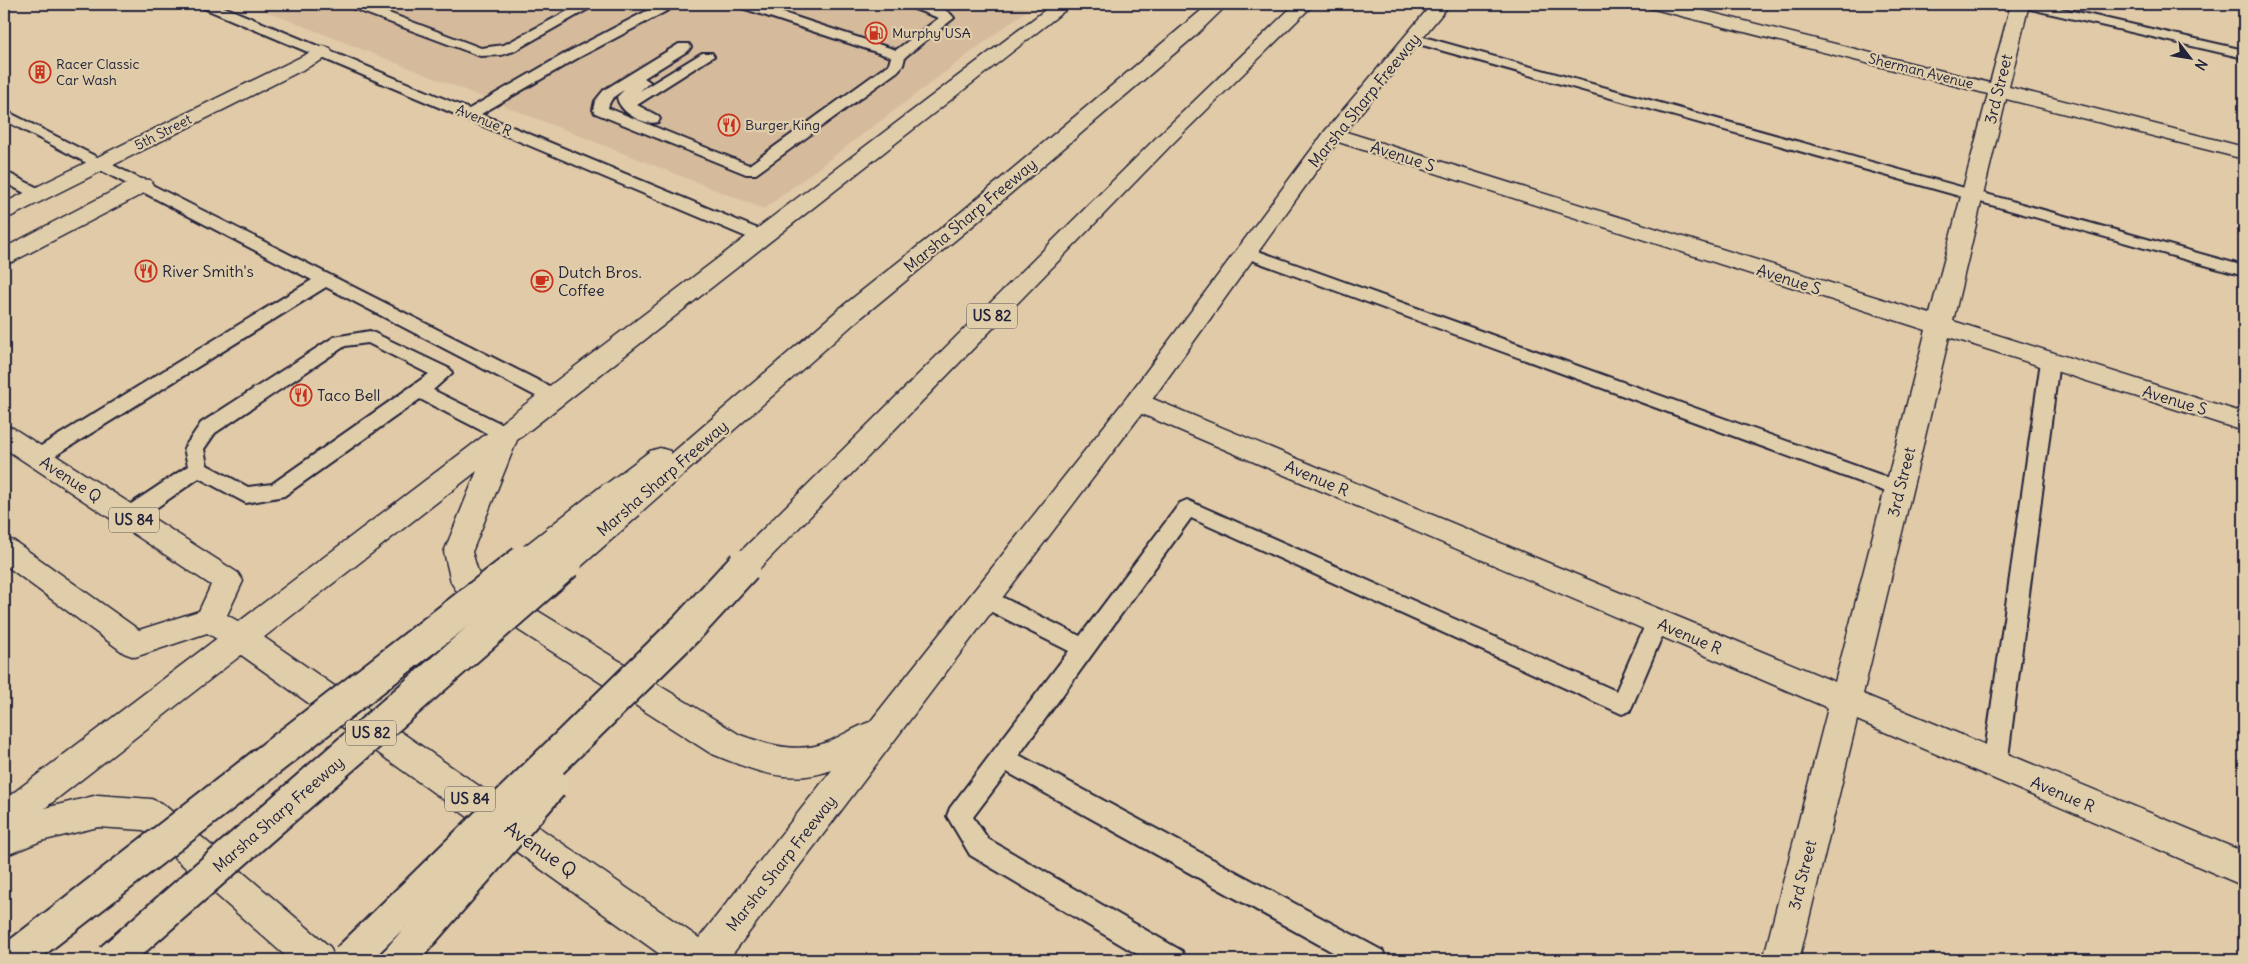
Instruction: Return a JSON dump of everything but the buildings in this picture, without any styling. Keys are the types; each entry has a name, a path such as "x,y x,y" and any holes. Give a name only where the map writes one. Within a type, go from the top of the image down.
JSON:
{"main road":[{"path":"1189,31 1199,4"},
{"name":"Marsha Sharp Freeway","path":"111,960 621,500 968,218 1219,4"},
{"name":"US 82","path":"348,960 688,626 744,566 1159,146 1305,4"},
{"path":"1241,66 1322,4"},
{"name":"Marsha Sharp Freeway","path":"705,960 986,600 1137,402 1333,134 1441,4"},
{"name":"Sherman Avenue","path":"1656,4 2244,152"},
{"name":"3rd Street","path":"1781,960 2020,4"},
{"path":"4,820 762,237 1054,5"},
{"name":"5th Street","path":"4,212 323,52"},
{"name":"Avenue S","path":"1333,134 2244,422"},
{"path":"4,257 142,185"},
{"name":"Avenue R","path":"1137,402 2244,869"},
{"path":"505,434 458,552 466,582 722,743 756,756 800,764 838,754 886,728"},
{"name":"Avenue Q","path":"4,435 228,582 210,620 241,638 699,960"},
{"path":"11,960 621,500"},
{"path":"4,549 135,644 210,620"},
{"path":"398,960 688,626"},
{"path":"4,840 38,826 98,811 151,814 317,960"}],"lane":[{"name":"Avenue R","path":"206,4 762,237"},
{"path":"354,4 480,52 500,51 509,48 590,4"},
{"path":"470,114 669,4"},
{"path":"744,4 898,55"},
{"path":"775,153 758,158 749,157 633,110 625,103 624,97 628,92 695,51 609,93 602,101 600,110 751,171 893,68 896,65 898,55 946,18 940,12 914,4"},
{"path":"2026,4 2244,54"},
{"path":"1413,38 2244,271"},
{"path":"4,114 554,397"},
{"path":"6,179 38,194"},
{"path":"1247,252 1899,489"},
{"path":"38,457 326,279"},
{"path":"370,337 443,373 277,491 246,495 198,469 194,448 208,428 340,341 370,337"},
{"path":"1995,765 2050,361"},
{"path":"419,391 505,434"},
{"path":"129,516 198,469"},
{"path":"1172,960 979,847 959,816 1187,508 1622,704 1658,622"},
{"path":"986,600 1084,648"},
{"path":"1003,758 1373,960"}],"shaded area":[{"path":"248,4 1035,4 764,209"}],"place":[{"name":"Murphy USA","path":"876,33"},
{"name":"Racer Classic Car Wash","path":"40,72"},
{"name":"Burger King","path":"729,125"},
{"name":"River Smith's","path":"146,271"},
{"name":"Dutch Bros. Coffee","path":"542,281"},
{"name":"Taco Bell","path":"301,395"}]}
